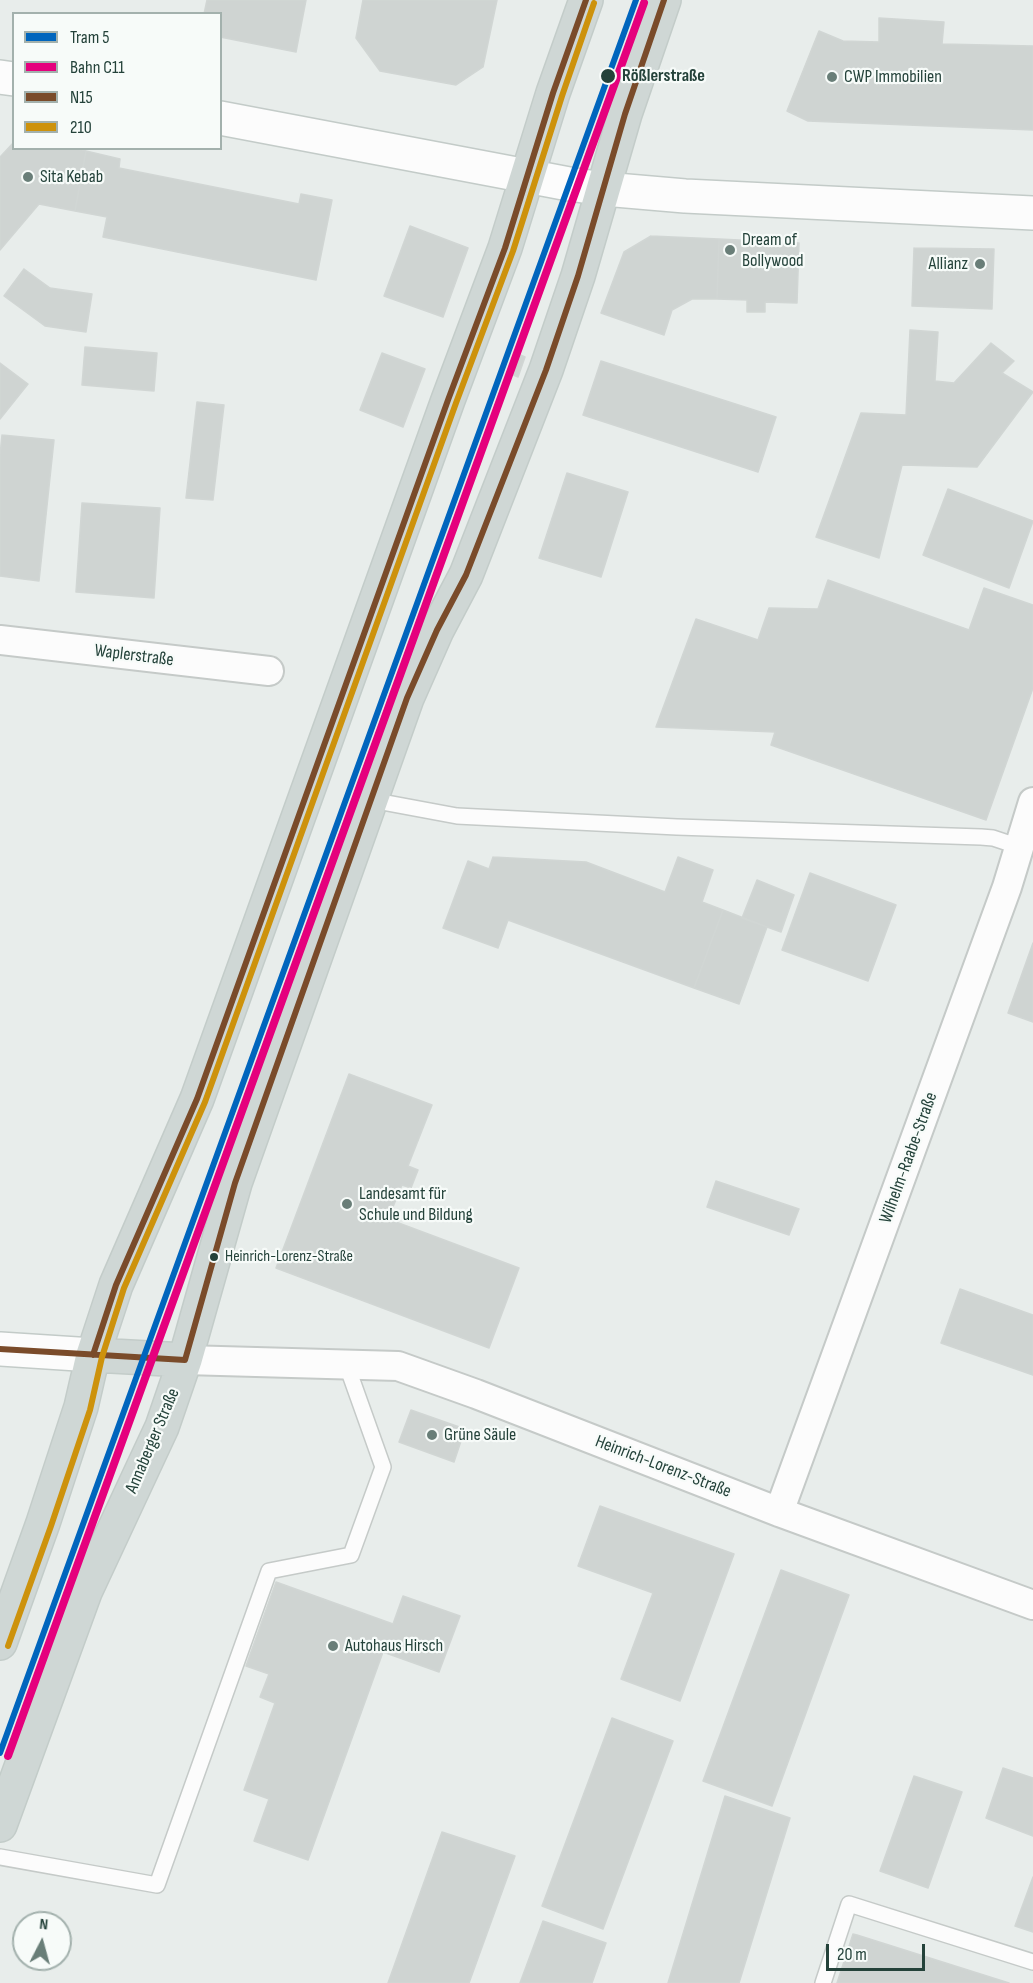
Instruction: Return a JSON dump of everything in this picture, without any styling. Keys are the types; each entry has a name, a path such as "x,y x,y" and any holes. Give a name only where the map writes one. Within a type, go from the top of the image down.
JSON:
{"main road":[{"path":"0,1643 81,1407 93,1355 116,1285 197,1099 448,399 505,248 556,85 586,0"},
{"name":"Annaberger Straße","path":"0,1825 86,1592 162,1427 185,1360 235,1183 407,698 437,630 466,575 546,370 578,276 625,114 664,0"},
{"name":"Heinrich-Lorenz-Straße","path":"93,1355 185,1360"}],"street":[{"path":"222,118 603,189 684,196 1033,213"},
{"name":"Waplerstraße","path":"0,640 268,671"},
{"name":"Wilhelm-Raabe-Straße","path":"779,1512 1020,847 1033,802"},
{"name":"Heinrich-Lorenz-Straße","path":"0,1350 93,1355"},
{"name":"Heinrich-Lorenz-Straße","path":"185,1360 398,1366 497,1402 779,1512 1033,1605"}],"lane":[{"path":"371,800 457,816 993,838 1020,847"},
{"path":"0,1857 157,1885 269,1571 351,1555 383,1467 347,1366"},
{"path":"823,1983 849,1904 1033,1962"}],"building":[{"path":"207,0 306,0 296,52 222,37 222,12 204,12"},
{"path":"363,0 497,0 483,67 456,85 380,71 356,38"},
{"path":"879,18 944,22 942,44 1033,46 1033,130 808,121 787,111 819,31 843,41 879,42"},
{"path":"12,144 12,150 86,151 75,211 39,204 0,250 0,157"},
{"path":"86,151 120,159 119,168 299,204 301,194 332,200 316,280 103,237 107,217 75,211"},
{"path":"410,226 468,248 443,317 384,296"},
{"path":"651,236 719,239 717,299 692,299 672,310 664,335 601,313 624,252"},
{"path":"719,239 799,243 797,303 765,302 765,312 747,312 747,300 717,299"},
{"path":"914,248 994,249 992,309 912,306"},
{"path":"24,269 50,288 92,294 86,332 45,326 4,296"},
{"path":"910,330 938,332 935,381 954,383 991,343 1014,361 1002,373 1033,392 977,467 902,465 879,558 816,537 861,413 906,415"},
{"path":"85,347 157,353 154,391 82,385"},
{"path":"382,353 425,369 403,427 360,410"},
{"path":"518,354 525,357 518,377 511,374"},
{"path":"601,361 776,417 758,472 583,415"},
{"path":"0,363 28,384 0,419"},
{"path":"197,402 224,405 213,500 186,498"},
{"path":"2,435 54,440 39,581 0,576"},
{"path":"567,473 628,492 601,577 539,558"},
{"path":"948,489 1033,521 1009,588 923,555"},
{"path":"82,503 160,508 154,598 76,592"},
{"path":"828,580 969,630 984,588 1033,605 1033,688 986,820 771,745 775,732 656,727 696,619 758,640 769,608 818,609"},
{"path":"493,857 586,862 665,892 678,857 713,870 702,902 723,910 694,988 508,920 498,948 443,928 468,861 489,869"},
{"path":"810,873 896,905 868,981 782,950"},
{"path":"757,880 794,895 781,932 742,918"},
{"path":"723,910 767,927 739,1004 694,988"},
{"path":"1033,943 1033,1022 1008,1013"},
{"name":"Landesamt für Schule und Bildung","path":"349,1074 432,1105 408,1166 418,1170 411,1188 402,1185 388,1219 519,1268 489,1348 276,1268"},
{"path":"716,1181 799,1209 789,1235 707,1207"},
{"path":"960,1289 1033,1315 1033,1375 941,1343"},
{"name":"Grüne Säule","path":"411,1410 465,1429 454,1462 399,1442"},
{"path":"600,1506 734,1554 680,1701 621,1679 653,1593 578,1566"},
{"path":"781,1570 849,1595 772,1806 703,1781"},
{"path":"276,1582 393,1624 403,1596 460,1616 439,1672 383,1652 308,1860 254,1841 269,1799 244,1790 275,1703 260,1697 269,1674 246,1666"},
{"path":"612,1718 673,1741 603,1929 542,1906"},
{"path":"1003,1768 1033,1778 1033,1836 986,1818"},
{"path":"914,1776 962,1792 928,1888 880,1871"},
{"path":"725,1796 790,1818 739,1983 668,1983"},
{"path":"442,1832 515,1856 469,1983 388,1983"},
{"path":"1033,1877 1033,1932 1015,1926"},
{"path":"543,1921 606,1943 592,1983 520,1983"},
{"path":"853,1934 857,1935 1009,1983 837,1983"}],"tram line":[{"name":"5","path":"0,1753 636,0"}],"rail line":[{"name":"C11","path":"8,1756 644,3"}],"transit line":[{"name":"N15","path":"93,1355 116,1285 197,1099 448,400 505,248 553,93 586,0"},
{"name":"N15","path":"0,1349 185,1360 235,1183 407,698 437,630 466,575 546,370 578,276 625,114 664,0"},
{"name":"210","path":"8,1646 90,1410 102,1357 124,1288 205,1102 456,403 513,251 594,3"}],"place":[{"name":"Rößlerstraße","path":"608,76"},
{"name":"CWP Immobilien","path":"832,77"},
{"name":"Sita Kebab","path":"28,177"},
{"name":"Dream of Bollywood","path":"730,250"},
{"name":"Allianz","path":"980,264"},
{"name":"Landesamt für Schule und Bildung","path":"347,1204"},
{"name":"Heinrich-Lorenz-Straße","path":"214,1257"},
{"name":"Grüne Säule","path":"432,1435"},
{"name":"Autohaus Hirsch","path":"333,1646"}]}
